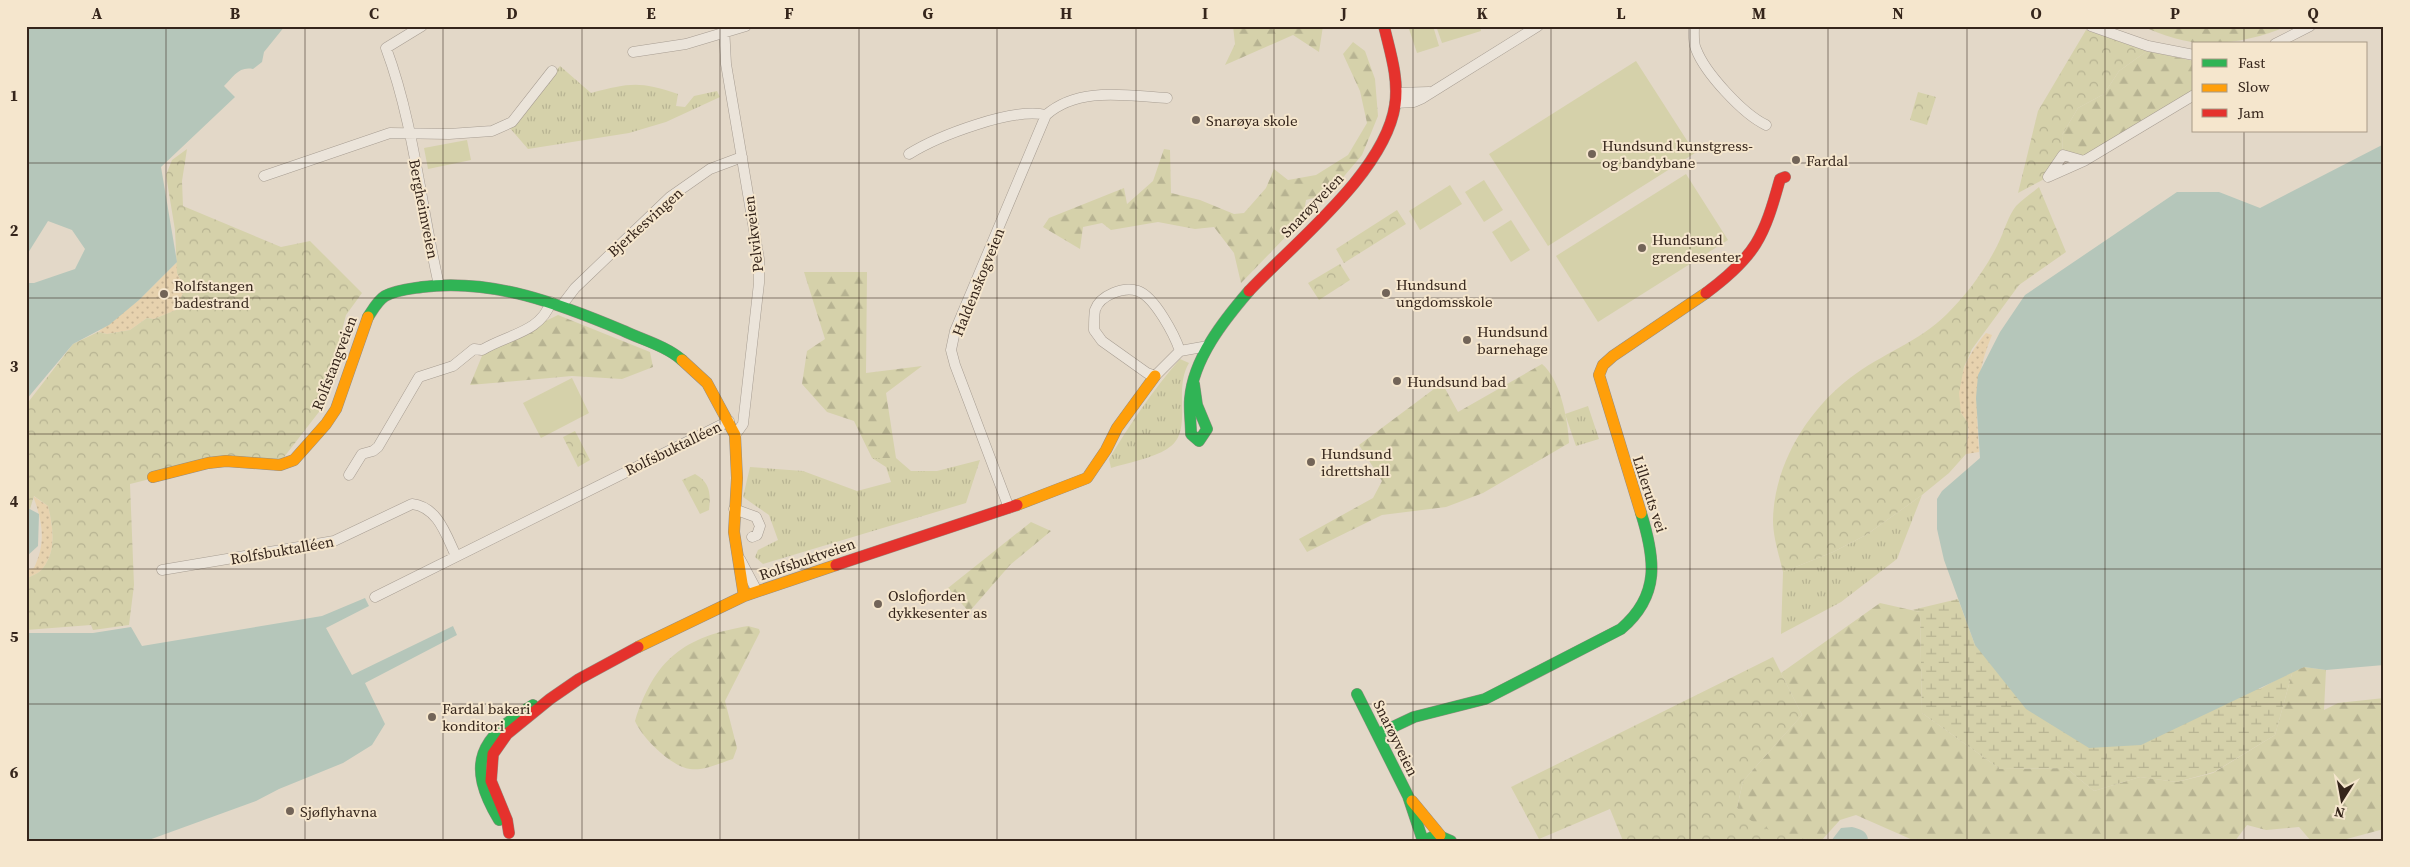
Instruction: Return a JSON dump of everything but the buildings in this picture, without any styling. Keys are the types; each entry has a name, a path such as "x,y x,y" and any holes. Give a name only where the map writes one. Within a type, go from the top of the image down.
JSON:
{"street":[{"name":"Bergheimveien","path":"422,26 386,48 409,132 439,285"},
{"path":"633,52 686,44 725,29 746,26"},
{"name":"Snarøyveien","path":"1193,398 1207,429 1199,440 1191,434 1191,427 1193,398 1194,384 1208,346 1246,295 1367,169 1385,142 1396,98 1394,69 1384,26"},
{"path":"1396,98 1414,102 1538,26"},
{"path":"1694,26 1695,48 1705,68 1748,113 1766,125"},
{"path":"2091,26 2148,46 2192,55"},
{"path":"2279,42 2310,26"},
{"name":"Pelvikveien","path":"725,29 726,64 756,231 759,275 743,424 735,435"},
{"path":"264,176 390,133 479,133 505,126 512,122 552,71"},
{"path":"909,154 931,140 976,125 1033,112 1046,115 1058,104 1096,94 1168,98"},
{"path":"2084,160 2192,96"},
{"name":"Haldenskogveien","path":"1009,508 951,350 955,331 1046,115"},
{"name":"Bjerkesvingen","path":"557,304 670,196 710,169 742,157"},
{"name":"Lilleruts vei","path":"1378,734 1420,715 1485,699 1607,638 1634,618 1644,602 1651,584 1653,565 1651,544 1599,375 1603,365 1613,356 1702,294 1747,258 1759,241 1768,223 1780,180 1785,177"},
{"name":"Rolfstangveien","path":"153,477 208,463 234,461 267,466 280,465 294,460 326,424 336,409 368,317 383,297 394,292 439,285 467,285 509,291 557,304 617,327 680,358 707,382 735,435 737,478 734,532 740,559 739,573 744,596"},
{"path":"1180,351 1174,332 1148,299 1138,291 1121,291 1107,296 1096,309 1094,330 1102,341 1124,358 1155,376 1180,351 1208,346"},
{"path":"349,475 362,454 373,451 378,447 419,377 447,369 474,350 482,350 537,324 557,304"},
{"name":"Rolfsbuktveien","path":"511,837 500,823 482,787 480,771 483,753 489,738 501,725 535,704 550,699 579,679 631,651 744,596 1009,508 1087,478 1106,450 1117,428 1155,376"},
{"name":"Rolfsbuktalléen","path":"375,597 729,421"},
{"name":"Rolfsbuktalléen","path":"162,570 334,541 412,504 426,507 435,514 456,556"},
{"path":"734,509 756,517 760,526 757,535 752,537"},
{"name":"Rolfstangveien","path":"740,559 758,591"},
{"name":"Snarøyveien","path":"1357,694 1408,796 1423,841"},
{"name":"Snarøyveien","path":"1408,796 1446,838"},
{"path":"1423,841 1433,836 1446,838"}],"green space":[{"path":"1233,26 1323,26 1319,52 1293,35 1225,65 1235,44"},
{"path":"1408,26 1433,26 1439,46 1417,53"},
{"path":"1436,26 1480,26 1481,31 1442,43"},
{"path":"2141,26 2287,26 2260,36 2231,42 2195,42 2170,37"},
{"path":"2086,30 2147,51 2119,71 2104,94 2078,108 2062,135 2063,155 2048,177 2018,193 2038,111"},
{"path":"1353,42 1365,51 1375,79 1378,116 1362,155 1329,194 1306,200 1303,219 1241,283 1234,253 1214,227 1195,229 1158,222 1111,230 1102,223 1083,227 1080,249 1043,227 1049,218 1124,188 1127,204 1153,181 1164,149 1170,150 1171,193 1200,200 1234,214 1244,213 1266,188 1274,169 1288,180 1316,175 1348,155 1367,123 1360,91 1343,54"},
{"path":"2147,51 2192,61 2192,96 2084,161 2063,155 2062,135 2078,108 2104,94 2119,71"},
{"name":"Hundsund kunstgress- og bandybane","path":"1636,61 1695,153 1548,246 1489,154"},
{"path":"560,66 591,93 625,85 644,85 678,94 676,106 685,107 694,96 717,91 720,97 666,122 629,133 528,149 509,127"},
{"path":"1918,92 1936,97 1927,125 1910,120"},
{"path":"467,140 471,160 428,169 424,148"},
{"path":"187,149 182,181 183,206 281,247 310,241 362,293 346,315 322,408 281,461 214,463 130,484 134,585 129,625 93,630 91,625 26,630 26,579 42,570 50,554 53,538 48,506 34,496 30,509 26,507 26,405 73,344 98,332 107,334 130,330 147,318 154,319 176,310 185,288 177,273 175,230 166,175 172,160"},
{"name":"Hundsund grendesenter","path":"1686,174 1728,240 1598,322 1556,256"},
{"path":"1484,180 1503,210 1484,222 1465,192"},
{"path":"1450,185 1462,204 1420,230 1409,211"},
{"path":"2039,187 2066,252 2019,285 1972,349 1964,367 1959,393 1961,413 1968,423 1966,454 1949,473 1922,495 1866,535 1833,552 1783,572 1773,526 1775,499 1779,479 1786,460 1807,423 1834,391 1850,378 1912,340 1947,314 1962,298 1988,263 2016,206"},
{"path":"1397,210 1406,224 1344,263 1336,249"},
{"path":"1511,220 1530,250 1511,262 1492,232"},
{"path":"1340,264 1350,280 1319,300 1308,283"},
{"path":"804,272 867,272 866,373 922,366 886,393 896,458 872,458 854,421 827,412 802,384 807,351 825,339"},
{"path":"558,315 650,352 653,367 622,379 572,376 470,385 484,351"},
{"path":"1180,359 1189,363 1184,374 1182,386 1182,422 1180,433 1175,442 1167,449 1155,455 1111,468 1109,459 1125,433 1151,395"},
{"path":"1542,364 1554,379 1562,400 1569,443 1483,493 1446,507 1382,515 1307,552 1299,539 1373,498 1382,481 1359,445 1442,383 1458,412"},
{"path":"572,378 589,413 541,438 523,403"},
{"path":"1588,406 1599,439 1576,446 1565,414"},
{"path":"575,431 590,460 578,467 563,437"},
{"path":"872,458 896,458 911,471 937,471 980,460 966,503 763,564 755,557 758,550 778,540 769,515 743,497 750,467 803,471 857,491 891,482 886,467"},
{"path":"695,474 707,485 710,499 709,510 700,514 682,480"},
{"path":"1922,495 1897,559 1841,602 1781,634 1783,572 1833,552 1866,535"},
{"path":"1031,522 1051,531 1010,565 969,612 948,588"},
{"path":"1958,599 1975,645 2260,689 2293,670 2275,735 2214,772 2177,782 2140,777 2094,791 2066,768 2000,769 1922,713 1920,612 1912,610"},
{"path":"1880,603 1920,612 1922,713 2000,769 2066,768 2094,791 2140,777 2177,782 2213,773 2275,735 2293,670 2304,667 2326,670 2324,710 2338,703 2384,698 2384,829 2339,841 2311,841 2299,827 2266,830 2247,825 2235,841 1915,841 1856,815 1840,820 1821,841 1785,836 1751,823 1737,808 1743,781 1802,715 1781,673"},
{"path":"748,626 759,629 760,632 725,701 737,748 733,759 701,769 683,767 658,751 639,728 635,721 643,700 662,667 675,654 706,637"},
{"path":"1773,657 1802,715 1743,781 1737,808 1745,816 1762,827 1813,841 1623,841 1610,809 1539,839 1511,787"}],"sand":[{"name":"Rolfstangen badestrand","path":"177,262 177,273 185,288 176,310 154,319 147,318 130,330 107,334 98,332 139,300"},
{"path":"1986,333 1992,335 1986,350 1979,379 1977,420 1979,452 1966,454 1968,427 1961,413 1959,402 1960,380 1973,350"},
{"path":"33,496 48,506 53,538 50,554 42,570 26,579 26,570 34,568 42,541 41,524"}],"shaded area":[{"path":"26,26 285,26 264,52 262,62 253,69 248,68 240,71 224,86 235,97 161,167 177,262 139,300 109,325 73,344 26,400 26,283 34,283 75,269 85,249 72,230 48,221 28,253 26,265"},
{"path":"2384,144 2384,665 2326,670 2304,667 2141,745 2089,748 2026,709 1975,645 1944,560 1937,529 1937,499 1942,491 1980,458 1976,398 1978,375 2000,332 2025,295 2177,192 2219,192 2260,208"},
{"path":"26,507 39,514 38,546 26,557"},
{"path":"365,598 369,606 326,628 352,675 453,626 457,635 365,683 385,724 372,745 343,763 279,789 256,801 146,841 26,841 26,633 93,633 131,627 142,646 322,616"},
{"path":"1852,827 1865,833 1868,841 1831,841 1841,828"}],"traffic: fast":[{"path":"368,317 380,300 394,292 448,285 475,286 526,296 575,311 654,344 682,360"},
{"path":"1194,384 1197,405 1207,429 1199,441 1191,434 1190,399 1192,384 1203,355 1211,341 1249,291"},
{"path":"1378,734 1414,717 1485,699 1621,629 1634,616 1643,603 1649,589 1651,561 1641,513"},
{"path":"1357,694 1408,796 1423,841"},
{"path":"499,820 483,783 481,767 483,754 490,741 501,729 533,705"},
{"path":"1423,841 1437,835 1451,841"}],"traffic: slow":[{"path":"1641,513 1599,375 1603,365 1613,356 1706,293"},
{"path":"153,477 208,463 226,461 280,465 294,460 326,424 336,409 368,317"},
{"path":"682,360 707,383 735,435 737,478 734,532 744,596"},
{"path":"1017,505 1087,478 1106,450 1117,428 1155,376"},
{"path":"638,647 744,596 836,565"},
{"path":"1412,801 1440,835"}],"traffic: jam":[{"path":"1249,291 1336,205 1357,180 1388,130 1395,105 1396,85 1384,26"},
{"path":"1706,293 1736,268 1756,244 1769,216 1780,179 1785,177"},
{"path":"836,565 1017,505"},
{"path":"509,833 507,820 491,781 493,754 507,734 550,699 579,679 638,647"}],"place":[{"name":"Snarøya skole","path":"1196,120"},
{"name":"Hundsund kunstgress- og bandybane","path":"1592,154"},
{"name":"Fardal","path":"1796,160"},
{"name":"Hundsund grendesenter","path":"1642,248"},
{"name":"Hundsund ungdomsskole","path":"1386,293"},
{"name":"Rolfstangen badestrand","path":"164,294"},
{"name":"Hundsund barnehage","path":"1467,340"},
{"name":"Hundsund bad","path":"1397,381"},
{"name":"Hundsund idrettshall","path":"1311,462"},
{"name":"Oslofjorden dykkesenter as","path":"878,604"},
{"name":"Fardal bakeri konditori","path":"432,717"},
{"name":"Sjøflyhavna","path":"290,811"}]}
